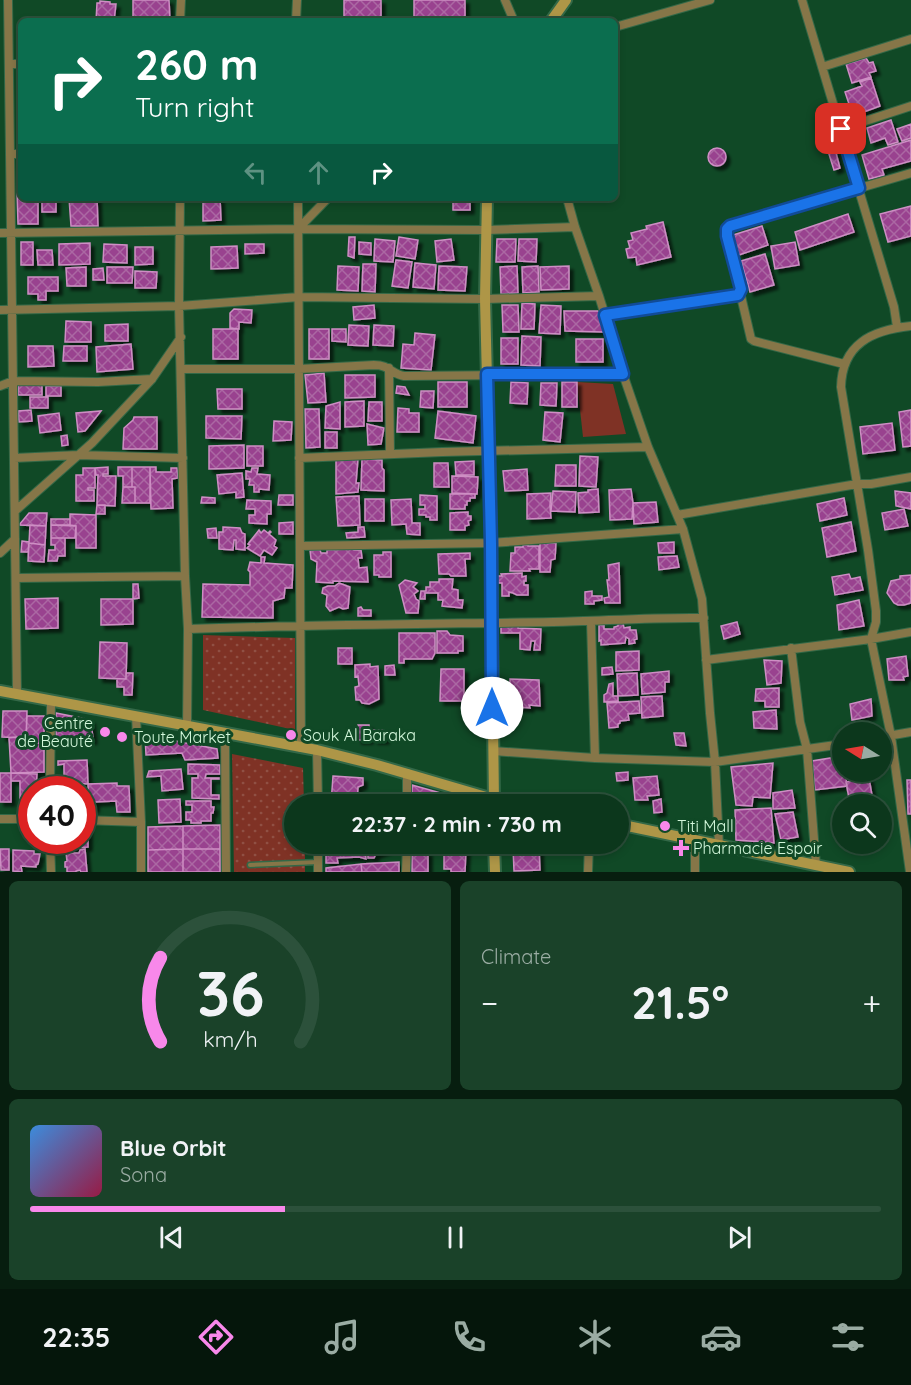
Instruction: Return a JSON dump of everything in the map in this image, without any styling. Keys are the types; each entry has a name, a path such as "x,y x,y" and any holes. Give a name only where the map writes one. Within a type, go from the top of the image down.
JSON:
{"street":[{"path":"8,0 17,694"},
{"path":"180,18 182,0"},
{"path":"297,0 297,18"},
{"path":"505,0 513,18"},
{"path":"553,18 566,0"},
{"path":"618,26 694,2 710,0"},
{"path":"802,0 894,306 897,327"},
{"path":"822,67 911,39"},
{"path":"9,64 18,64"},
{"path":"841,129 911,106"},
{"path":"10,154 18,154"},
{"path":"844,364 751,339 727,229 730,226 911,173"},
{"path":"180,201 179,306 188,628 187,727"},
{"path":"298,201 301,748"},
{"path":"298,229 325,201"},
{"path":"487,201 485,299 490,451 494,794"},
{"path":"568,201 648,447 683,529 702,599 719,846"},
{"path":"0,233 298,229 486,230 575,227"},
{"path":"605,315 738,295 740,292"},
{"path":"0,310 179,306 299,297 485,299 600,296"},
{"path":"888,722 871,639 876,622 876,611 841,377 850,352 859,344 873,334 897,327 911,326"},
{"path":"15,511 92,443 152,379 181,336"},
{"path":"181,369 299,369 381,365 404,376 623,374"},
{"path":"389,368 390,454"},
{"path":"0,386 13,381 98,382 152,379"},
{"path":"299,458 648,447"},
{"path":"14,458 78,455 183,458"},
{"path":"677,515 911,477"},
{"path":"300,546 491,543 683,529"},
{"path":"0,553 15,539"},
{"path":"16,578 185,576"},
{"path":"188,628 591,622 704,618"},
{"path":"591,622 595,758"},
{"path":"706,660 911,632"},
{"path":"791,648 800,722 807,749 816,865"},
{"path":"0,691 317,750 407,773 472,794"},
{"path":"50,776 51,702"},
{"path":"135,716 141,822 141,872"},
{"path":"892,736 911,732"},
{"path":"225,734 226,872"},
{"path":"892,741 908,825 910,872"},
{"path":"493,751 595,758 715,762 832,746"},
{"path":"317,750 318,794"},
{"path":"407,773 407,794"},
{"path":"0,819 18,819"},
{"path":"96,820 141,822"},
{"path":"629,826 719,846 795,867 816,865 849,872"},
{"path":"695,841 695,872"},
{"path":"50,854 51,872"},
{"path":"318,854 318,872"},
{"path":"406,872 407,854"},
{"path":"494,854 495,872"},
{"path":"588,854 588,872"}],"lane":[{"path":"250,866 318,862"}],"shaded area":[{"path":"577,382 613,384 626,434 583,437"},
{"path":"203,635 295,638 295,730 203,710"},
{"path":"232,754 303,768 304,794 284,794 284,854 305,854 305,872 234,872"}],"building":[{"path":"133,0 169,0 170,18 133,18"},
{"path":"344,0 381,0 381,18 344,18"},
{"path":"414,0 465,0 465,18 414,18"},
{"path":"100,1 116,4 114,18 96,18 97,3"},
{"path":"866,58 869,63 873,62 876,71 869,73 871,77 852,83 846,64"},
{"path":"871,78 880,106 853,116 845,92 862,86 860,82"},
{"path":"891,120 898,142 888,145 885,138 871,143 867,128"},
{"path":"911,124 911,138 902,141 897,129"},
{"path":"911,140 911,161 882,169 884,175 869,179 862,155"},
{"path":"717,148 725,153 726,157 721,165 717,166 709,161 708,157 713,149"},
{"path":"835,149 840,168 834,170 828,151"},
{"path":"17,191 18,201 38,201 38,224 18,224"},
{"path":"42,201 56,201 56,212 42,212"},
{"path":"69,201 97,201 98,226 71,226"},
{"path":"203,201 220,201 221,220 203,221"},
{"path":"453,201 470,201 470,210 453,210"},
{"path":"911,206 911,236 888,242 880,214"},
{"path":"848,214 854,232 800,250 795,232"},
{"path":"663,222 671,257 637,265 636,257 628,258 626,249 630,248 628,241 633,240 631,233"},
{"path":"762,226 768,245 739,255 733,235"},
{"path":"349,237 355,237 354,258 348,256"},
{"path":"399,237 418,240 415,259 396,256"},
{"path":"375,239 395,241 393,262 374,261"},
{"path":"451,239 454,260 437,262 435,241"},
{"path":"497,239 516,239 515,262 496,262"},
{"path":"519,239 537,239 536,262 518,261"},
{"path":"21,242 33,242 33,265 21,265"},
{"path":"359,242 371,243 371,255 359,254"},
{"path":"795,242 799,265 775,269 771,246"},
{"path":"90,243 90,264 59,265 59,244"},
{"path":"104,244 127,245 127,263 103,262"},
{"path":"245,244 264,244 264,253 245,254"},
{"path":"237,246 238,268 211,269 211,247"},
{"path":"135,247 153,247 153,264 135,265"},
{"path":"37,250 52,250 53,265 38,265"},
{"path":"765,254 774,285 750,292 741,261"},
{"path":"396,260 412,262 408,288 392,286"},
{"path":"415,263 436,265 434,289 413,287"},
{"path":"363,264 376,264 375,292 362,291"},
{"path":"338,266 359,267 358,291 337,290"},
{"path":"439,266 467,267 465,291 438,290"},
{"path":"517,266 518,293 501,294 500,267"},
{"path":"538,266 539,292 523,293 522,267"},
{"path":"569,266 569,289 541,290 540,267"},
{"path":"86,267 86,286 67,286 66,268"},
{"path":"107,267 133,267 132,283 107,283"},
{"path":"103,268 104,280 93,280 93,269"},
{"path":"135,271 157,272 156,288 135,288"},
{"path":"28,277 58,277 58,291 46,291 46,300 38,300 38,294 28,294"},
{"path":"522,303 535,304 534,329 521,329"},
{"path":"374,305 375,318 354,320 353,307"},
{"path":"502,305 518,305 519,332 503,332"},
{"path":"541,305 561,306 560,334 539,333"},
{"path":"234,309 252,310 251,323 239,322 239,329 230,328 230,313"},
{"path":"564,311 603,311 603,332 565,331"},
{"path":"66,321 91,322 91,342 65,342"},
{"path":"128,324 128,341 105,341 105,325"},
{"path":"349,325 369,326 368,346 348,345"},
{"path":"374,325 394,326 393,346 373,345"},
{"path":"213,329 238,329 238,359 213,359"},
{"path":"309,329 329,329 329,359 309,359"},
{"path":"332,329 346,329 346,342 332,341"},
{"path":"415,333 435,335 431,370 401,368 403,344 414,345"},
{"path":"522,336 541,337 540,366 521,365"},
{"path":"501,338 518,338 518,364 501,364"},
{"path":"576,339 603,339 603,362 576,362"},
{"path":"131,344 133,369 97,372 96,347"},
{"path":"28,346 53,346 54,366 28,367"},
{"path":"64,346 87,346 87,361 63,361"},
{"path":"324,373 326,402 308,403 305,375"},
{"path":"345,375 375,375 375,397 345,398"},
{"path":"438,382 467,382 467,407 438,407"},
{"path":"511,382 528,383 527,404 510,403"},
{"path":"562,382 577,382 577,407 562,407"},
{"path":"541,383 557,383 556,406 540,405"},
{"path":"18,384 42,384 42,395 18,395"},
{"path":"46,386 61,386 61,396 46,396"},
{"path":"397,386 405,387 409,395 396,393"},
{"path":"217,389 242,389 242,409 218,409"},
{"path":"421,391 434,391 433,408 420,407"},
{"path":"30,397 48,397 48,408 30,408"},
{"path":"364,401 364,426 345,427 345,402"},
{"path":"340,402 340,429 325,428 326,406"},
{"path":"369,402 382,402 382,421 368,421"},
{"path":"398,408 409,409 409,413 419,413 419,432 397,432"},
{"path":"305,409 319,409 320,447 306,448"},
{"path":"31,410 32,421 19,422 18,411"},
{"path":"911,410 911,446 903,447 899,412"},
{"path":"101,411 85,431 78,432 76,413"},
{"path":"438,411 476,416 473,443 435,438"},
{"path":"545,412 563,413 560,442 543,440"},
{"path":"59,413 61,430 40,433 38,416"},
{"path":"206,416 242,416 241,439 206,438"},
{"path":"134,417 157,417 157,449 123,449 124,428"},
{"path":"274,421 292,422 291,440 273,441"},
{"path":"892,423 895,450 863,454 860,427"},
{"path":"367,424 384,428 381,444 368,445"},
{"path":"325,432 337,432 337,448 325,448"},
{"path":"67,435 68,445 62,446 61,436"},
{"path":"244,445 244,468 209,469 209,446"},
{"path":"247,446 263,446 263,466 247,466"},
{"path":"580,456 598,457 596,487 579,486"},
{"path":"358,459 356,483 359,483 358,492 336,494 336,460"},
{"path":"362,459 382,460 384,491 361,490"},
{"path":"474,461 474,475 456,475 455,462"},
{"path":"434,463 448,463 449,487 434,487"},
{"path":"556,465 576,465 576,486 555,486"},
{"path":"108,467 108,474 103,474 103,476 116,476 115,506 97,505 98,475 96,475 95,468"},
{"path":"118,467 132,467 132,487 123,487 123,476 118,476"},
{"path":"132,467 150,467 150,503 135,503"},
{"path":"150,467 156,467 156,472 171,472 171,468 177,468 178,478 172,479 173,508 151,509"},
{"path":"83,468 95,468 95,488 88,488 88,490 94,490 94,501 76,501 76,475 83,475"},
{"path":"252,468 258,468 257,474 270,475 269,490 259,489 259,492 254,492 254,485 249,485 250,479 246,479 246,471 251,472"},
{"path":"527,469 528,490 505,491 503,471"},
{"path":"242,473 244,497 236,498 236,492 219,494 217,475"},
{"path":"452,476 478,477 477,494 452,493"},
{"path":"123,487 135,487 135,503 122,503"},
{"path":"598,489 599,512 579,513 578,493"},
{"path":"631,489 632,519 610,520 609,490"},
{"path":"553,491 576,492 575,512 551,511"},
{"path":"895,491 911,493 911,509 896,506"},
{"path":"551,493 551,518 527,519 527,494"},
{"path":"450,494 475,494 475,498 467,501 465,509 450,509"},
{"path":"279,495 293,495 293,505 278,505"},
{"path":"420,495 437,496 437,520 430,520 430,517 426,515 419,515 419,509 425,509 425,505 420,505"},
{"path":"359,496 360,525 338,526 336,497"},
{"path":"202,497 215,498 215,503 201,503"},
{"path":"844,498 847,515 820,521 817,504"},
{"path":"365,499 384,499 384,521 365,521"},
{"path":"411,499 412,523 420,523 420,535 407,534 406,524 392,525 391,500"},
{"path":"247,500 271,501 271,514 267,514 267,524 249,523 249,515 255,515 255,509 246,509"},
{"path":"656,502 658,522 634,524 633,503"},
{"path":"97,505 105,505 105,514 96,514"},
{"path":"904,509 908,526 885,530 882,513"},
{"path":"468,512 471,520 468,521 469,525 465,526 465,530 450,530 450,513"},
{"path":"29,513 47,513 46,526 19,525"},
{"path":"70,514 96,515 96,548 76,548 76,526 70,525"},
{"path":"51,519 70,519 70,525 51,525"},
{"path":"293,522 293,534 279,534 279,523"},
{"path":"851,522 856,551 827,557 822,528"},
{"path":"30,525 46,526 45,545 29,543"},
{"path":"51,525 76,526 75,538 51,538"},
{"path":"223,527 240,528 245,534 245,550 236,549 236,540 234,540 233,550 219,549 219,532 223,532"},
{"path":"358,527 364,527 365,537 347,538 346,533 358,532"},
{"path":"216,528 217,538 208,538 207,529"},
{"path":"259,530 261,533 264,530 268,533 270,531 269,534 276,540 274,546 277,548 272,555 264,550 260,556 247,548"},
{"path":"51,538 65,538 65,556 58,556 57,561 48,561 49,550 55,550 55,545 51,545"},
{"path":"22,541 29,542 28,552 21,552"},
{"path":"674,542 674,553 659,553 658,543"},
{"path":"29,543 45,545 44,562 28,561"},
{"path":"540,543 556,543 555,559 551,560 550,572 540,572"},
{"path":"523,545 539,546 539,569 510,571 511,553 515,553 515,547 523,547"},
{"path":"310,550 327,553 327,550 361,550 362,558 358,558 359,568 367,567 368,582 316,582 317,562 311,559"},
{"path":"383,552 391,552 391,577 374,575 374,555 383,555"},
{"path":"470,553 470,559 465,559 466,576 439,574 438,554"},
{"path":"677,556 679,567 659,570 658,557"},
{"path":"261,557 265,557 264,563 293,565 292,588 285,588 284,598 273,601 273,618 202,617 203,584 250,585 248,570 250,562 261,563"},
{"path":"619,563 620,603 605,603 604,598 609,597 608,565"},
{"path":"522,573 522,577 526,576 524,585 528,585 528,595 509,592 509,596 502,596 502,583 497,583 497,576"},
{"path":"849,574 851,579 860,577 863,590 835,595 832,577"},
{"path":"911,575 911,603 898,605 894,603 887,593 891,581 900,579 900,576"},
{"path":"439,579 453,579 452,589 458,590 458,600 463,600 462,608 442,606 443,600 438,600 438,593 425,593 425,599 420,599 421,591 426,591 426,587 430,587 430,582 439,582"},
{"path":"405,580 417,583 413,587 418,591 414,594 419,601 418,613 406,613 399,585"},
{"path":"339,583 350,587 348,608 339,607 330,611 326,606 327,595 322,593 323,588"},
{"path":"133,584 138,584 139,598 133,599"},
{"path":"592,591 592,596 602,596 602,600 594,601 594,604 585,604 585,592"},
{"path":"58,598 58,628 26,629 25,599"},
{"path":"101,599 133,599 133,624 101,625"},
{"path":"859,600 864,626 839,630 837,605"},
{"path":"361,607 363,610 371,610 371,616 358,616 358,608"},
{"path":"737,622 740,634 724,639 721,626"},
{"path":"623,623 624,628 630,627 630,630 636,630 635,643 629,644 629,639 626,637 625,643 601,645 599,625 604,625 604,629 614,629 618,624"},
{"path":"501,625 541,629 540,650 534,650 535,641 531,641 530,650 520,649 520,633 501,633"},
{"path":"437,631 447,631 450,635 463,636 463,651 437,653"},
{"path":"399,633 435,633 435,653 432,659 404,659 404,663 399,663"},
{"path":"100,642 127,643 126,679 99,678"},
{"path":"338,648 352,648 352,664 338,664"},
{"path":"639,651 639,670 616,671 616,652"},
{"path":"906,656 908,676 903,677 904,680 889,680 887,659"},
{"path":"764,660 782,661 781,683 767,685"},
{"path":"370,664 370,667 378,666 379,699 369,704 356,700 355,687 359,686 358,676 355,677 355,665"},
{"path":"394,665 395,675 385,675 385,666"},
{"path":"612,667 613,674 602,675 602,668"},
{"path":"441,669 464,669 464,701 440,701"},
{"path":"669,671 669,682 665,682 665,692 642,694 641,674"},
{"path":"126,673 133,673 132,695 124,695 124,687 117,687 117,679 126,679"},
{"path":"637,673 638,695 618,696 617,674"},
{"path":"510,679 539,680 540,706 517,707 518,703 511,703"},
{"path":"613,683 613,696 618,696 618,701 604,702 604,695 607,693 609,684"},
{"path":"779,688 779,707 765,707 765,701 755,701 756,689"},
{"path":"662,696 663,716 642,718 641,697"},
{"path":"871,699 872,716 852,720 850,704"},
{"path":"639,701 640,713 628,714 629,720 620,721 618,727 609,728 607,703"},
{"path":"776,710 777,729 754,728 753,712"},
{"path":"3,711 27,711 26,738 2,737"},
{"path":"56,713 91,720 93,740 56,742"},
{"path":"27,716 44,716 44,743 26,743"},
{"path":"358,725 369,725 369,740 358,740"},
{"path":"373,730 384,730 385,740 374,740"},
{"path":"674,733 684,733 686,746 676,745"},
{"path":"145,735 217,749 218,758 185,760 182,753 146,755"},
{"path":"17,737 17,744 44,743 44,772 11,773 9,738"},
{"path":"832,758 832,782 846,782 847,786 815,790 812,761"},
{"path":"87,760 88,776 64,776 64,764 58,765 58,761"},
{"path":"773,763 770,798 753,797 752,806 736,805 731,767"},
{"path":"188,764 220,765 220,774 206,774 205,778 219,778 211,779 211,795 219,795 219,799 192,798 192,778 198,778 198,774 188,774"},
{"path":"181,769 183,789 162,791 161,776 147,777 149,771"},
{"path":"628,772 628,780 617,781 616,773"},
{"path":"0,773 11,773 11,802 0,802"},
{"path":"11,773 37,774 37,776 18,776 18,781 11,781"},
{"path":"333,776 363,778 363,785 358,787 358,794 332,794"},
{"path":"657,776 659,795 647,796 648,800 635,800 633,778"},
{"path":"907,780 911,780 911,814 908,814"},
{"path":"846,782 870,782 872,794 848,794"},
{"path":"117,783 117,786 129,786 130,812 117,812 116,801 96,802 96,784"},
{"path":"412,785 444,794 412,794"},
{"path":"792,790 795,808 773,809 773,793"},
{"path":"180,799 181,822 159,823 158,800"},
{"path":"661,799 662,812 654,813 653,801"},
{"path":"186,801 211,801 211,807 214,807 211,821 191,823 191,820 186,820 186,812 192,812 192,805 186,805"},
{"path":"771,808 774,843 736,840 735,810"},
{"path":"793,812 798,837 781,840 775,814"},
{"path":"220,825 220,849 183,849 183,826"},
{"path":"183,826 183,849 148,850 148,827"},
{"path":"0,849 9,849 9,870 1,870"},
{"path":"183,849 183,872 148,872 148,850"},
{"path":"183,849 220,849 220,872 183,872"},
{"path":"13,850 18,850 18,854 40,854 36,867 21,866 22,872 13,871"},
{"path":"66,854 85,854 87,872 80,870 67,872 65,862 67,861"},
{"path":"326,854 365,854 366,859 337,858 338,863 326,863"},
{"path":"368,854 376,854 374,858 368,858"},
{"path":"412,854 428,854 428,872 412,872"},
{"path":"444,854 466,854 465,872 451,872 451,869 444,869"},
{"path":"513,854 539,854 540,870 514,871"},
{"path":"399,862 399,872 362,872 361,864"},
{"path":"361,864 362,872 326,872 326,868"}],"place":[{"name":"Centre de Beauté","path":"105,732"},
{"name":"Souk Al Baraka","path":"291,735"},
{"name":"Toute Market","path":"122,737"},
{"name":"Titi Mall","path":"665,826"},
{"name":"Pharmacie Espoir","path":"681,848"}],"route":[{"path":"492,708 487,374 623,374 605,315 738,295 741,289 727,236 727,229 730,226 859,188 841,129"}]}
